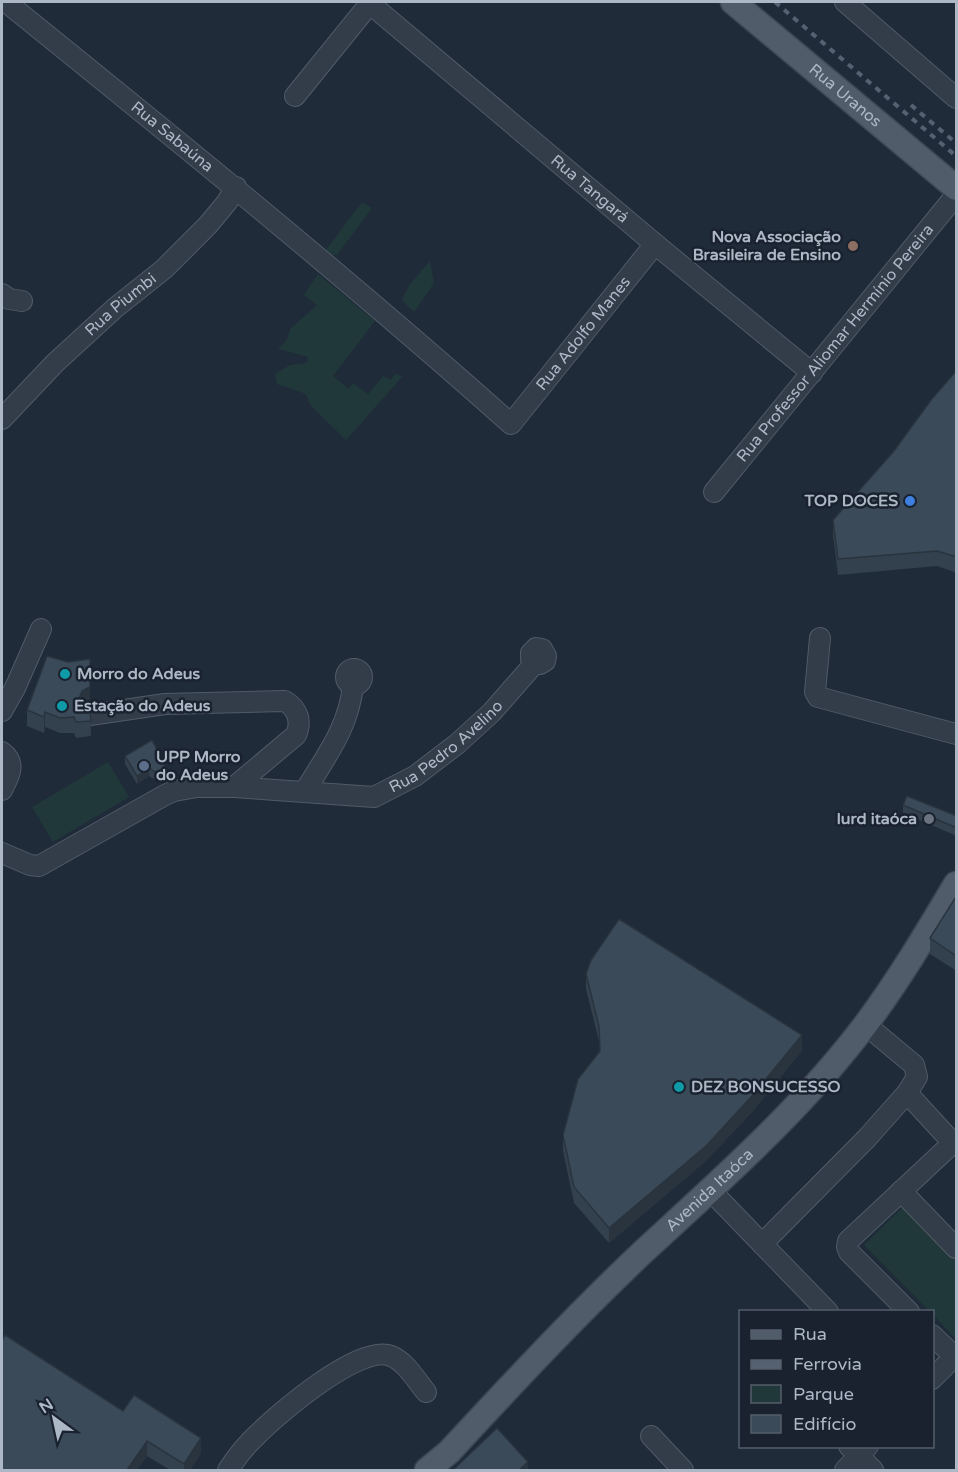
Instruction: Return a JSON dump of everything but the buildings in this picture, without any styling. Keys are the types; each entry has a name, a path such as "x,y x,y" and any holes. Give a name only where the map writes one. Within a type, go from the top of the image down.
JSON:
{"main road":[{"name":"Rua Uranos","path":"733,2 957,188"},
{"name":"Avenida Itaóca","path":"428,1470 448,1452 598,1295 711,1191 794,1109 866,1024 955,888"}],"street":[{"name":"Rua Sabaúna","path":"6,2 236,187 511,424"},
{"path":"295,96 369,2"},
{"name":"Rua Tangará","path":"369,2 655,244 813,373"},
{"path":"845,2 957,98"},
{"name":"Rua Piumbi","path":"2,419 55,363 164,269 208,225 236,187"},
{"name":"Rua Professor Aliomar Hermínio Pereira","path":"714,492 957,195"},
{"name":"Rua Adolfo Manes","path":"511,424 655,244"},
{"path":"2,294 9,299 22,302"},
{"path":"2,711 15,688 41,629"},
{"path":"820,638 815,692 818,697 957,734"},
{"name":"Rua Pedro Avelino","path":"2,853 30,865 39,866 174,791 197,787 304,791 370,798 387,792 415,776 457,744 492,712 534,663"},
{"path":"304,791 343,727 351,704 353,685"},
{"path":"90,715 165,704 285,701 293,706 300,722 296,735 234,787"},
{"path":"2,752 8,758 11,766 2,790"},
{"path":"762,1244 830,1177 907,1093 917,1077 916,1068 866,1024"},
{"path":"907,1093 955,1141 851,1238 847,1247 849,1252 908,1310"},
{"path":"711,1191 827,1310"},
{"path":"901,1191 957,1248"},
{"path":"934,1336 956,1357 934,1378"},
{"path":"228,1470 255,1436 286,1408 338,1371 363,1359 377,1355 389,1355 401,1362 426,1392"},
{"path":"651,1436 683,1470"},
{"path":"845,1470 859,1450 873,1470"}],"green space":[{"path":"362,202 372,208 337,255 322,255"},
{"path":"430,261 434,283 414,312 402,300 410,284"},
{"path":"318,274 375,321 333,376 349,389 353,383 368,394 383,376 391,380 395,374 403,376 346,440 311,406 306,394 277,384 275,374 290,365 307,363 308,357 278,349 286,341 291,328 317,305 304,295"},
{"path":"108,762 129,797 53,842 32,807"},
{"path":"905,1205 956,1254 956,1339 934,1316 934,1310 928,1310 864,1245"}],"railway":[{"path":"775,2 956,156"},
{"path":"911,105 956,143"}],"place":[{"name":"Nova Associação Brasileira de Ensino","path":"853,246"},
{"name":"TOP DOCES","path":"910,501"},
{"name":"Morro do Adeus","path":"65,674"},
{"name":"Estação do Adeus","path":"62,706"},
{"name":"UPP Morro do Adeus","path":"144,766"},
{"name":"Iurd itaóca","path":"929,819"},
{"name":"DEZ BONSUCESSO","path":"679,1087"}]}
